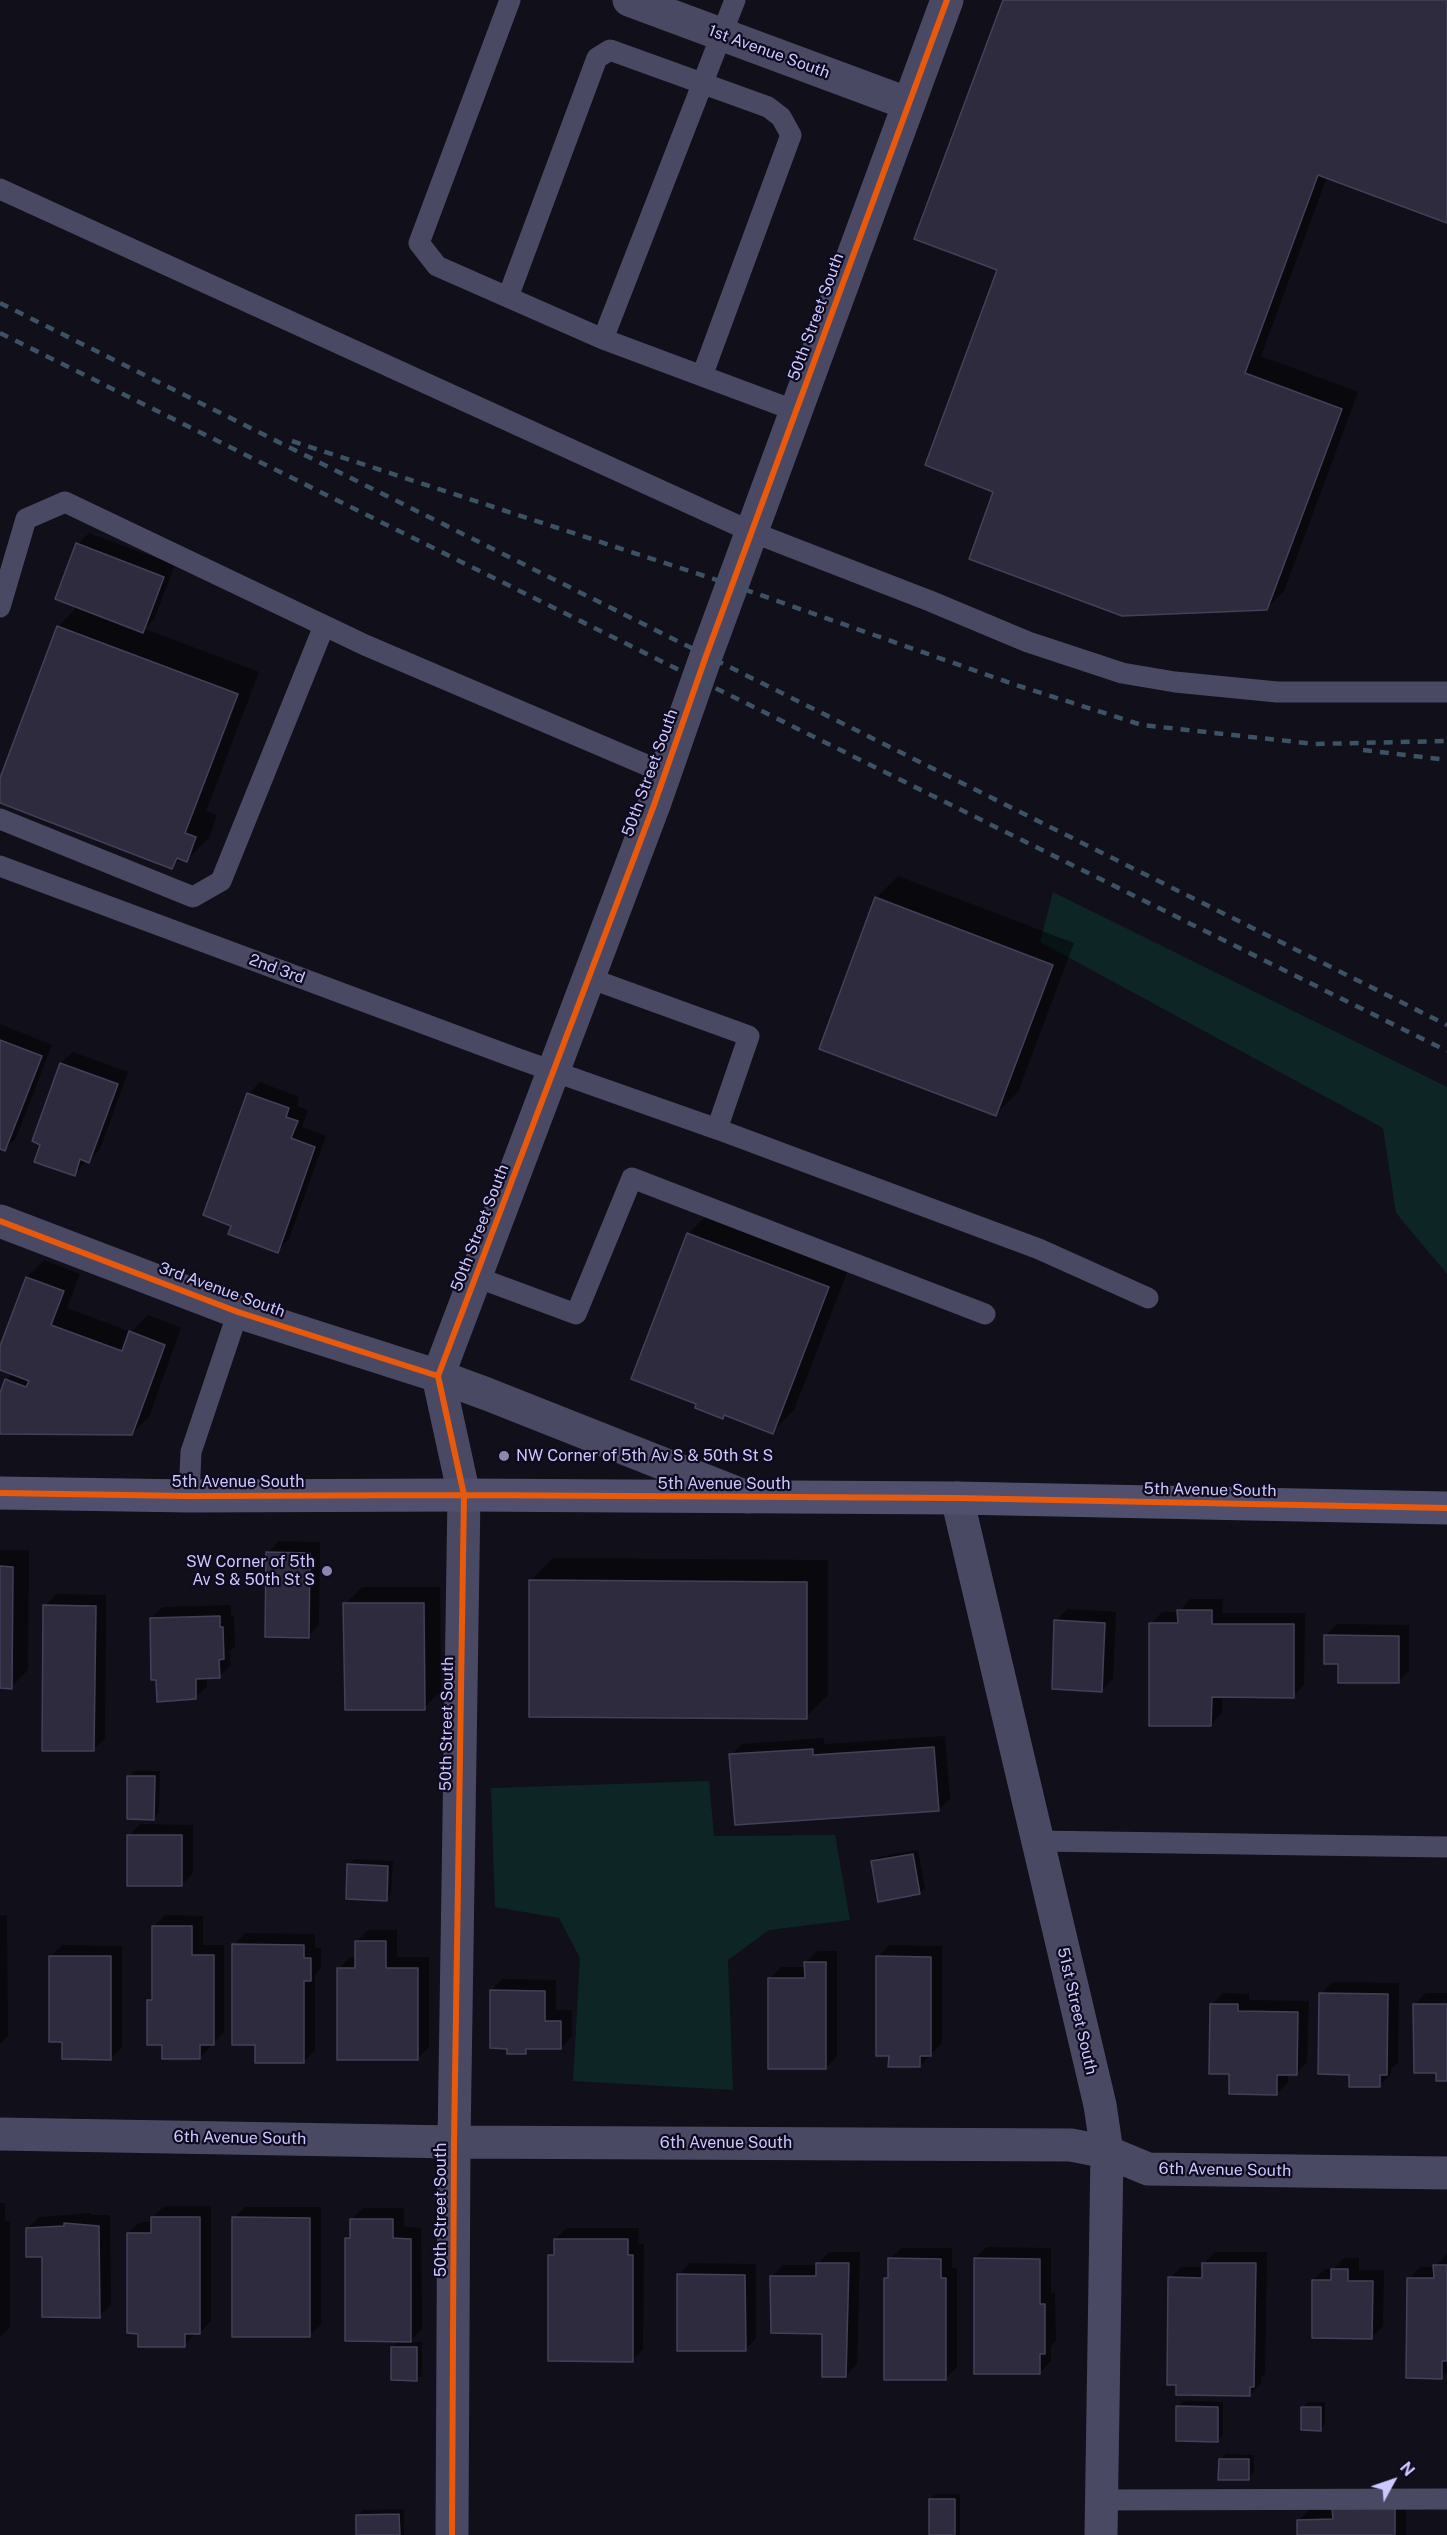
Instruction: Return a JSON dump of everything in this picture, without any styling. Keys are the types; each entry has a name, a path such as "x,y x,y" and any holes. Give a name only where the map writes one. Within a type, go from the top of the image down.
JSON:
{"street":[{"name":"1st Avenue South","path":"629,0 909,104"},
{"name":"50th Street South","path":"452,2535 454,2142 464,1495 438,1376 665,773 947,0"},
{"name":"3rd Avenue South","path":"0,1221 238,1312 438,1376 749,1498"},
{"name":"5th Avenue South","path":"0,1493 189,1496 957,1498 1447,1508"},
{"name":"51st Street South","path":"957,1498 1100,2105 1107,2152 1101,2535"},
{"name":"6th Avenue South","path":"0,2134 454,2142 1071,2145 1107,2152 1148,2169 1447,2173"}],"lane":[{"path":"510,0 419,243 437,266 603,339 796,411"},
{"path":"603,339 735,0"},
{"path":"508,297 597,58 610,50 768,107 781,117 791,135 702,376"},
{"path":"0,189 752,532 930,601 1028,642 1122,673 1175,682 1277,692 1447,692"},
{"path":"0,607 26,519 65,502 324,626 665,773"},
{"path":"0,819 193,897 222,881 324,626"},
{"name":"2nd 3rd","path":"0,866 1039,1249 1148,1298"},
{"path":"589,978 749,1036 717,1129"},
{"path":"476,1276 576,1314 632,1178 985,1314"},
{"path":"189,1496 191,1452 238,1312"},
{"path":"1037,1841 1447,1847"},
{"path":"1102,2500 1447,2499"}],"green space":[{"path":"1053,892 1447,1087 1447,1274 1396,1213 1383,1128 1040,942"},
{"path":"709,1781 714,1836 835,1835 850,1920 769,1930 728,1960 733,2090 573,2081 580,1958 559,1918 495,1907 491,1788"}],"building":[{"path":"1003,0 1447,0 1447,223 1318,175 1245,373 1342,409 1267,610 1122,616 969,559 993,492 925,465 997,270 914,239"},
{"path":"76,543 164,577 143,633 55,599"},
{"path":"57,626 238,694 185,833 196,837 187,862 177,858 172,869 0,803 0,778"},
{"path":"875,897 1053,965 996,1116 819,1049"},
{"path":"0,1040 42,1056 5,1151 0,1149"},
{"path":"60,1063 118,1084 89,1163 80,1159 75,1176 34,1162 40,1145 32,1141"},
{"path":"247,1093 289,1108 286,1117 298,1121 291,1138 315,1147 278,1253 228,1234 231,1226 203,1215"},
{"path":"687,1233 829,1287 773,1434 724,1415 723,1419 695,1408 696,1404 631,1379"},
{"path":"26,1277 64,1291 51,1325 122,1351 129,1331 165,1345 132,1435 0,1434 0,1393 5,1379 26,1387 29,1381 0,1370 0,1346"},
{"path":"266,1552 310,1553 309,1638 265,1637"},
{"path":"0,1566 13,1567 12,1689 0,1688"},
{"path":"529,1580 807,1582 807,1719 529,1717"},
{"path":"343,1603 424,1603 425,1710 345,1710"},
{"path":"43,1605 96,1606 94,1751 42,1751"},
{"path":"1177,1610 1212,1610 1212,1624 1294,1624 1294,1698 1212,1697 1211,1726 1149,1726 1149,1623 1178,1623"},
{"path":"220,1616 220,1627 223,1627 224,1659 219,1660 220,1678 196,1679 196,1699 157,1702 156,1680 151,1680 150,1618"},
{"path":"1054,1620 1105,1623 1102,1692 1052,1689"},
{"path":"1324,1635 1399,1636 1399,1683 1338,1683 1338,1664 1324,1664"},
{"path":"934,1747 939,1811 735,1825 729,1754 813,1749 813,1755"},
{"path":"127,1776 155,1776 154,1820 127,1819"},
{"path":"127,1835 182,1835 182,1886 127,1886"},
{"path":"913,1854 920,1894 878,1902 871,1861"},
{"path":"347,1864 388,1866 387,1901 346,1899"},
{"path":"152,1926 192,1926 192,1955 214,1955 214,2045 200,2045 200,2059 162,2059 162,2045 147,2045 147,2000 152,2000"},
{"path":"355,1941 386,1941 386,1968 418,1968 418,2060 337,2060 337,1968 355,1968"},
{"path":"232,1944 304,1945 304,1958 311,1958 311,1981 304,1981 304,2063 255,2063 255,2045 232,2045"},
{"path":"49,1956 111,1956 111,2060 62,2059 62,2042 49,2042"},
{"path":"876,1956 931,1957 931,2056 920,2056 920,2067 888,2067 889,2056 876,2056"},
{"path":"804,1962 826,1962 826,2069 768,2069 768,1978 805,1978"},
{"path":"490,1990 545,1991 545,2021 561,2021 561,2049 526,2049 526,2054 507,2054 507,2049 490,2048"},
{"path":"1319,1993 1388,1994 1387,2075 1380,2075 1380,2087 1349,2087 1349,2075 1318,2074"},
{"path":"1210,2004 1238,2004 1238,2011 1298,2012 1297,2075 1277,2075 1277,2095 1229,2094 1229,2074 1209,2074"},
{"path":"1413,2004 1447,2004 1447,2081 1436,2081 1436,2073 1414,2073"},
{"path":"151,2217 200,2217 200,2334 185,2334 185,2347 138,2347 138,2334 127,2333 127,2233 151,2233"},
{"path":"232,2217 310,2218 310,2337 232,2337"},
{"path":"350,2219 393,2219 393,2238 411,2239 411,2342 345,2341 345,2238 350,2238"},
{"path":"64,2223 99,2226 100,2318 42,2317 42,2257 26,2257 26,2228 64,2226"},
{"path":"554,2239 628,2239 628,2255 633,2255 633,2362 548,2361 548,2255 554,2255"},
{"path":"888,2258 941,2259 941,2278 946,2278 946,2380 884,2380 884,2278 888,2278"},
{"path":"974,2258 1040,2259 1040,2304 1045,2304 1045,2354 1040,2354 1040,2374 974,2374"},
{"path":"816,2263 849,2263 846,2377 822,2377 822,2334 771,2333 770,2276 816,2276"},
{"path":"1202,2263 1256,2263 1254,2387 1250,2387 1250,2396 1176,2395 1176,2385 1167,2385 1168,2277 1202,2278"},
{"path":"1433,2265 1447,2265 1447,2361 1442,2361 1442,2379 1406,2378 1407,2278 1434,2278"},
{"path":"1331,2269 1348,2269 1348,2281 1373,2281 1372,2339 1312,2338 1312,2280 1331,2280"},
{"path":"677,2274 745,2275 746,2351 677,2351"},
{"path":"391,2347 417,2347 417,2381 391,2380"},
{"path":"1176,2406 1218,2407 1218,2442 1176,2441"},
{"path":"1301,2407 1321,2407 1321,2431 1301,2430"},
{"path":"1219,2459 1249,2459 1249,2480 1218,2480"},
{"path":"929,2499 955,2499 955,2535 929,2535"},
{"path":"1395,2507 1395,2535 1297,2535 1297,2520 1333,2519 1332,2508"},
{"path":"399,2514 400,2535 356,2535 356,2515"}],"railway":[{"path":"0,303 1447,1025"},
{"path":"0,333 1447,1051"},
{"path":"292,441 732,585 1016,685 1142,725 1315,744 1447,741"},
{"path":"1363,750 1447,760"}],"cycle path":[{"path":"452,2535 454,2142 464,1495 438,1376 654,805 706,656 947,0"},
{"path":"0,1221 238,1312 438,1376"},
{"path":"0,1493 189,1496 957,1498 1447,1508"}],"place":[{"name":"NW Corner of 5th Av S & 50th St S","path":"504,1456"},
{"name":"SW Corner of 5th Av S & 50th St S","path":"327,1571"}]}
